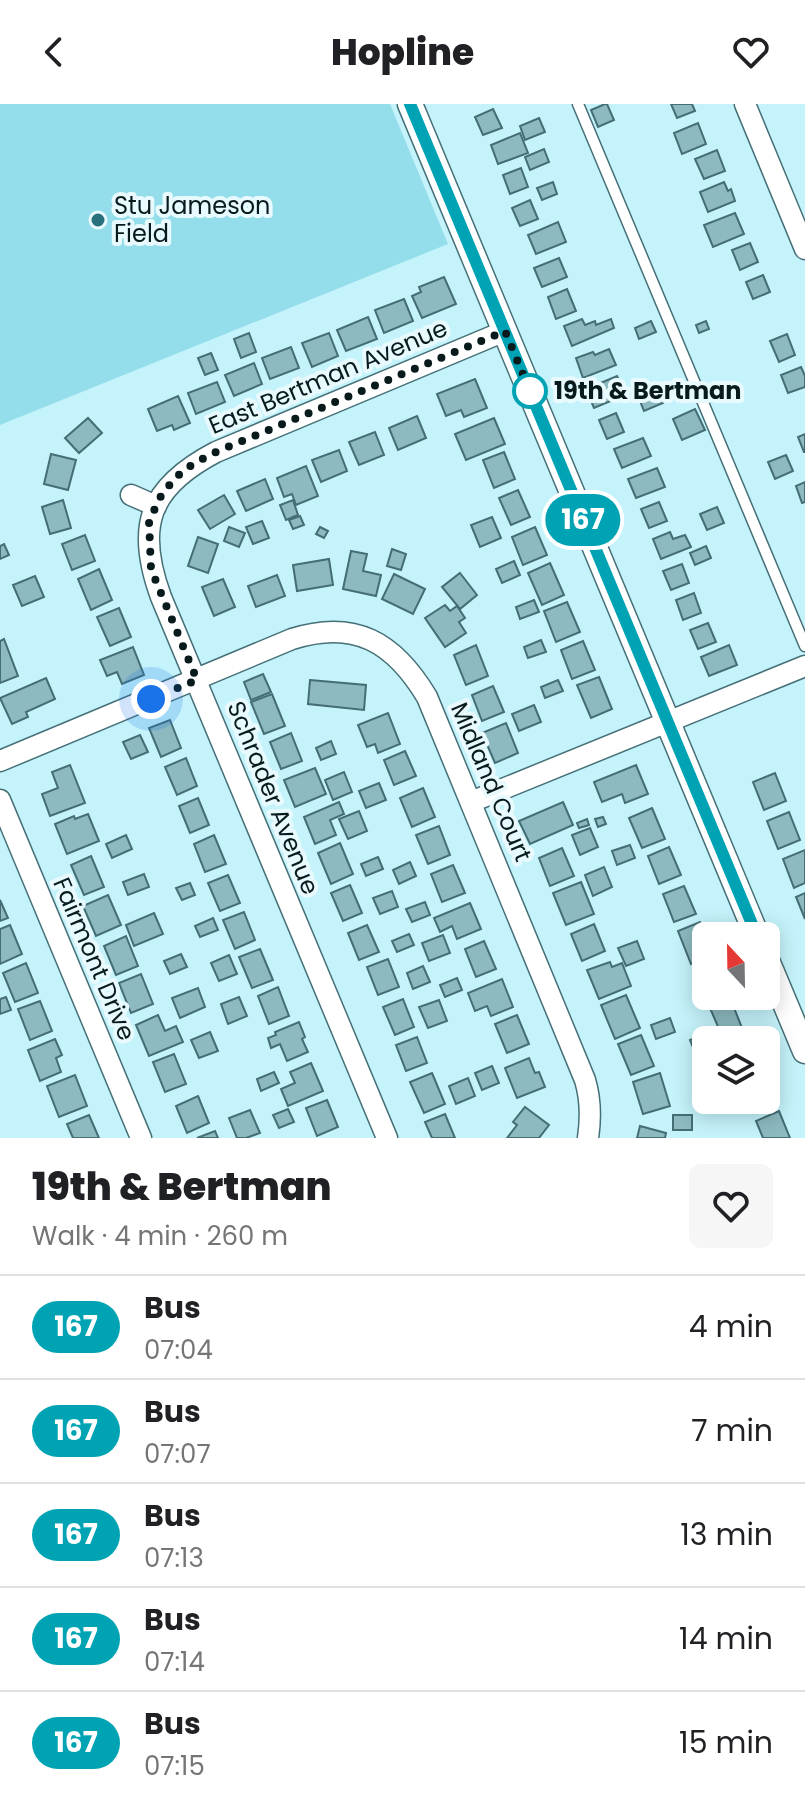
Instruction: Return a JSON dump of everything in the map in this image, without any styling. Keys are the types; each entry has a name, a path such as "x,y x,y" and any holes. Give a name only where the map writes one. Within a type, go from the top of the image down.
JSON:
{"street":[{"path":"410,104 751,922"},
{"path":"745,104 805,249"},
{"name":"East Bertman Avenue","path":"175,478 216,452 505,331"},
{"name":"Schrader Avenue","path":"175,478 161,496 149,521 151,569 387,1138"},
{"path":"131,495 156,506"},
{"name":"Midland Court","path":"0,761 312,633 338,630 357,634 390,651 404,663 427,697 585,1080 591,1114 588,1138"},
{"path":"471,802 805,666"},
{"name":"Fairmont Drive","path":"0,800 141,1138"},
{"path":"780,991 805,1051"}],"lane":[{"path":"578,104 805,646"}],"shaded area":[{"path":"0,104 390,104 448,244 0,425"}],"building":[{"path":"605,104 614,120 598,127 591,110"},
{"path":"671,104 692,104 695,111 677,118"},
{"path":"493,109 502,128 483,135 475,117"},
{"path":"539,118 545,132 525,140 520,126"},
{"path":"698,123 706,144 682,154 674,133"},
{"path":"520,133 528,153 498,164 491,145"},
{"path":"544,149 549,162 530,170 525,157"},
{"path":"717,150 725,171 704,179 695,159"},
{"path":"521,168 528,187 510,194 503,175"},
{"path":"553,182 557,194 542,200 537,188"},
{"path":"724,182 728,191 731,189 735,201 708,212 700,192"},
{"path":"530,200 538,219 520,226 512,208"},
{"path":"735,213 744,234 713,247 704,225"},
{"path":"558,222 566,242 536,254 528,235"},
{"path":"750,243 758,262 740,270 732,250"},
{"path":"559,258 567,277 542,287 534,268"},
{"path":"763,275 770,292 753,299 746,282"},
{"path":"444,277 456,304 422,318 412,296 421,292 419,287"},
{"path":"567,289 576,311 556,319 548,297"},
{"path":"404,299 413,321 384,333 375,310"},
{"path":"368,317 377,339 346,351 337,330"},
{"path":"582,319 585,325 595,321 596,325 611,319 614,328 572,346 564,326"},
{"path":"651,321 656,332 639,339 635,328"},
{"path":"706,321 709,329 699,333 696,325"},
{"path":"249,333 256,352 241,358 234,339"},
{"path":"329,333 338,356 312,367 302,343"},
{"path":"787,334 795,355 779,362 770,341"},
{"path":"291,347 299,368 270,379 262,358"},
{"path":"609,349 616,365 583,378 576,358"},
{"path":"211,353 218,370 205,375 198,358"},
{"path":"254,363 262,384 234,396 225,375"},
{"path":"801,367 805,387 788,393 781,375"},
{"path":"617,376 625,395 594,408 586,389"},
{"path":"475,379 487,408 464,417 461,410 446,416 437,394"},
{"path":"217,382 225,402 196,414 188,393"},
{"path":"657,388 663,403 644,411 638,396"},
{"path":"178,396 190,423 174,430 172,425 157,431 148,409"},
{"path":"695,409 705,430 682,440 673,419"},
{"path":"616,413 624,432 607,439 599,420"},
{"path":"417,416 426,438 398,450 389,428"},
{"path":"88,418 102,433 79,453 65,438"},
{"path":"494,418 505,444 466,460 455,434"},
{"path":"375,432 384,455 359,465 349,442"},
{"path":"805,434 805,452 804,452 798,437"},
{"path":"643,438 651,456 622,468 614,449"},
{"path":"339,450 347,471 321,482 312,460"},
{"path":"504,452 515,479 494,488 483,460"},
{"path":"51,454 76,460 68,490 44,484"},
{"path":"786,455 793,471 775,479 768,462"},
{"path":"306,466 318,496 296,505 292,494 284,497 277,478"},
{"path":"657,468 665,487 636,498 628,479"},
{"path":"265,479 273,499 246,511 237,491"},
{"path":"805,482 805,502 802,503 796,486"},
{"path":"518,490 530,517 511,525 499,498"},
{"path":"224,495 235,514 210,529 198,510"},
{"path":"63,500 71,528 50,534 42,507"},
{"path":"293,500 298,515 286,520 280,505"},
{"path":"659,502 667,521 649,528 641,509"},
{"path":"717,507 724,523 707,530 700,514"},
{"path":"300,516 304,525 293,529 289,520"},
{"path":"492,517 501,538 480,547 471,525"},
{"path":"262,521 269,538 253,544 246,527"},
{"path":"229,527 245,533 239,547 224,541"},
{"path":"320,527 328,531 324,538 316,534"},
{"path":"535,527 547,555 523,565 512,537"},
{"path":"670,532 673,539 685,535 691,547 661,559 653,539"},
{"path":"85,535 95,561 72,570 62,544"},
{"path":"198,537 218,544 208,573 188,566"},
{"path":"4,544 9,555 0,559 0,546"},
{"path":"706,546 711,558 695,565 690,553"},
{"path":"392,549 406,554 401,570 387,566"},
{"path":"351,551 367,554 363,571 381,575 376,596 343,589"},
{"path":"329,559 333,585 297,591 293,565"},
{"path":"514,561 520,575 502,583 496,569"},
{"path":"550,563 564,595 542,605 528,573"},
{"path":"682,564 689,583 671,590 663,571"},
{"path":"99,569 112,600 91,610 78,579"},
{"path":"460,573 477,595 460,609 442,587"},
{"path":"394,574 425,589 413,614 382,599"},
{"path":"277,575 285,596 256,607 248,586"},
{"path":"35,576 44,597 22,606 13,585"},
{"path":"223,579 235,607 214,616 202,587"},
{"path":"694,593 701,613 683,620 676,600"},
{"path":"534,600 539,612 520,619 516,607"},
{"path":"567,602 580,632 556,642 544,611"},
{"path":"445,605 450,611 457,606 465,618 459,622 466,633 445,647 425,618"},
{"path":"119,608 131,637 110,646 97,617"},
{"path":"708,623 716,642 698,649 690,630"},
{"path":"4,639 18,676 0,683 0,641"},
{"path":"541,640 546,652 528,658 524,647"},
{"path":"583,641 595,670 572,679 561,650"},
{"path":"476,645 488,676 466,685 454,655"},
{"path":"729,645 737,665 709,676 701,657"},
{"path":"133,647 144,675 122,684 117,672 107,676 100,660"},
{"path":"263,674 271,692 251,700 244,682"},
{"path":"599,677 612,709 591,718 577,685"},
{"path":"46,678 55,699 26,712 28,717 12,724 0,698"},
{"path":"310,680 366,685 364,710 308,704"},
{"path":"558,680 563,691 545,698 541,687"},
{"path":"493,686 504,712 482,721 472,695"},
{"path":"272,694 285,726 264,734 251,702"},
{"path":"534,705 541,722 519,731 512,714"},
{"path":"388,713 400,744 378,753 375,744 367,747 358,725"},
{"path":"170,720 181,748 161,757 149,728"},
{"path":"506,723 518,753 495,763 482,733"},
{"path":"291,733 302,761 281,769 270,742"},
{"path":"140,735 148,752 131,759 123,742"},
{"path":"331,741 336,754 321,760 316,748"},
{"path":"405,751 416,776 394,785 384,760"},
{"path":"186,758 197,786 177,795 165,767"},
{"path":"70,765 85,803 50,816 42,794 58,788 52,772"},
{"path":"636,765 648,794 625,803 622,794 602,802 594,782"},
{"path":"315,768 326,794 295,807 284,780"},
{"path":"344,772 352,792 333,800 325,780"},
{"path":"775,773 786,801 764,810 753,782"},
{"path":"379,783 386,800 366,808 359,791"},
{"path":"423,788 435,817 412,827 400,798"},
{"path":"198,798 209,825 190,833 179,806"},
{"path":"339,802 344,814 330,820 336,835 315,844 304,817"},
{"path":"563,802 573,825 530,844 519,821"},
{"path":"652,808 665,839 642,848 629,818"},
{"path":"359,811 367,831 348,839 339,819"},
{"path":"789,812 800,840 778,849 767,821"},
{"path":"88,814 99,841 67,854 55,824"},
{"path":"603,817 606,824 598,827 595,819"},
{"path":"587,819 589,825 579,828 577,823"},
{"path":"439,826 450,855 428,864 416,835"},
{"path":"590,828 598,847 580,855 572,835"},
{"path":"126,835 132,849 112,858 106,844"},
{"path":"214,835 226,864 205,872 194,844"},
{"path":"340,843 353,874 331,884 318,853"},
{"path":"630,845 635,858 617,865 612,851"},
{"path":"669,847 681,875 659,884 648,856"},
{"path":"562,848 574,876 550,886 539,858"},
{"path":"805,850 805,883 794,888 783,859"},
{"path":"91,856 104,887 84,895 71,865"},
{"path":"378,857 383,869 366,876 361,864"},
{"path":"410,862 416,876 399,884 393,870"},
{"path":"453,865 465,893 442,902 431,874"},
{"path":"604,867 612,887 593,896 585,875"},
{"path":"144,874 149,887 128,895 123,882"},
{"path":"228,875 240,903 220,911 208,883"},
{"path":"581,882 594,914 566,925 553,893"},
{"path":"190,883 195,895 182,900 176,888"},
{"path":"350,885 362,913 343,921 331,893"},
{"path":"684,886 696,914 674,922 663,894"},
{"path":"392,891 398,907 380,914 373,898"},
{"path":"805,893 805,919 796,897"},
{"path":"108,895 121,925 96,936 83,906"},
{"path":"0,900 8,918 0,921"},
{"path":"425,902 430,915 412,922 406,909"},
{"path":"470,903 481,929 457,939 452,926 440,932 434,918"},
{"path":"244,912 255,940 235,949 223,920"},
{"path":"154,913 163,934 134,946 126,925"},
{"path":"213,918 218,930 200,937 195,926"},
{"path":"594,924 605,951 582,961 571,934"},
{"path":"10,925 22,954 0,964 0,929"},
{"path":"367,925 379,952 359,960 348,933"},
{"path":"692,925 692,964 691,964 678,931"},
{"path":"409,934 414,945 397,952 392,941"},
{"path":"443,935 450,953 429,961 422,943"},
{"path":"126,936 138,966 116,975 104,946"},
{"path":"484,941 496,969 476,977 465,949"},
{"path":"637,941 644,959 626,966 618,948"},
{"path":"260,949 273,980 252,988 239,957"},
{"path":"181,954 187,967 170,974 164,961"},
{"path":"229,955 237,974 219,981 211,963"},
{"path":"388,959 399,987 378,995 367,967"},
{"path":"610,962 612,967 622,963 631,986 599,999 587,970"},
{"path":"26,963 38,993 15,1002 3,973"},
{"path":"423,966 430,982 413,989 407,973"},
{"path":"141,974 153,1004 131,1013 119,983"},
{"path":"457,978 462,990 445,997 440,985"},
{"path":"502,979 513,1007 491,1016 487,1006 475,1011 468,993"},
{"path":"278,987 289,1016 269,1024 258,996"},
{"path":"198,988 205,1007 180,1018 172,998"},
{"path":"626,995 640,1028 615,1039 601,1005"},
{"path":"6,997 11,1010 0,1014 0,999"},
{"path":"239,997 247,1016 228,1024 221,1004"},
{"path":"403,999 414,1027 395,1035 383,1007"},
{"path":"439,1000 447,1021 428,1028 419,1007"},
{"path":"40,1001 52,1031 30,1040 18,1009"},
{"path":"711,1010 735,1010 741,1026 718,1026"},
{"path":"158,1015 165,1031 176,1026 183,1042 149,1056 136,1025"},
{"path":"517,1015 529,1044 507,1053 495,1024"},
{"path":"670,1018 675,1032 656,1039 651,1025"},
{"path":"299,1022 308,1052 287,1061 280,1044 271,1048 268,1038"},
{"path":"210,1032 218,1051 199,1058 191,1040"},
{"path":"641,1035 654,1066 631,1075 618,1044"},
{"path":"417,1037 427,1063 406,1071 396,1045"},
{"path":"55,1039 62,1055 56,1058 61,1072 40,1081 28,1050"},
{"path":"174,1054 186,1084 165,1092 153,1062"},
{"path":"529,1058 545,1087 517,1098 505,1068"},
{"path":"311,1063 323,1091 288,1106 281,1089 295,1083 290,1072"},
{"path":"492,1066 499,1083 482,1090 475,1073"},
{"path":"274,1072 279,1083 261,1091 257,1079"},
{"path":"432,1073 445,1104 424,1113 410,1082"},
{"path":"660,1073 670,1106 643,1114 633,1082"},
{"path":"75,1075 87,1106 59,1117 47,1086"},
{"path":"468,1078 475,1096 456,1104 449,1086"},
{"path":"198,1096 209,1123 187,1133 176,1106"},
{"path":"327,1100 338,1127 317,1136 306,1108"},
{"path":"525,1107 549,1125 539,1138 507,1138 517,1125 513,1122"},
{"path":"288,1109 294,1122 279,1128 273,1115"},
{"path":"250,1110 260,1133 237,1138 229,1118"},
{"path":"780,1113 790,1138 763,1138 756,1121"},
{"path":"445,1114 455,1138 432,1138 425,1122"},
{"path":"89,1115 99,1138 73,1138 67,1124"},
{"path":"673,1115 692,1115 692,1130 673,1130"},
{"path":"640,1126 666,1133 665,1138 637,1138"},
{"path":"215,1131 218,1138 197,1138"}],"bus line":[{"name":"167","path":"410,104 751,922"}],"place":[{"name":"Stu Jameson Field","path":"98,220"},
{"name":"19th & Bertman","path":"530,391"}],"route":[{"path":"151,699 197,680 151,569 149,521 161,496 175,478 216,452 505,331 530,391"}]}
